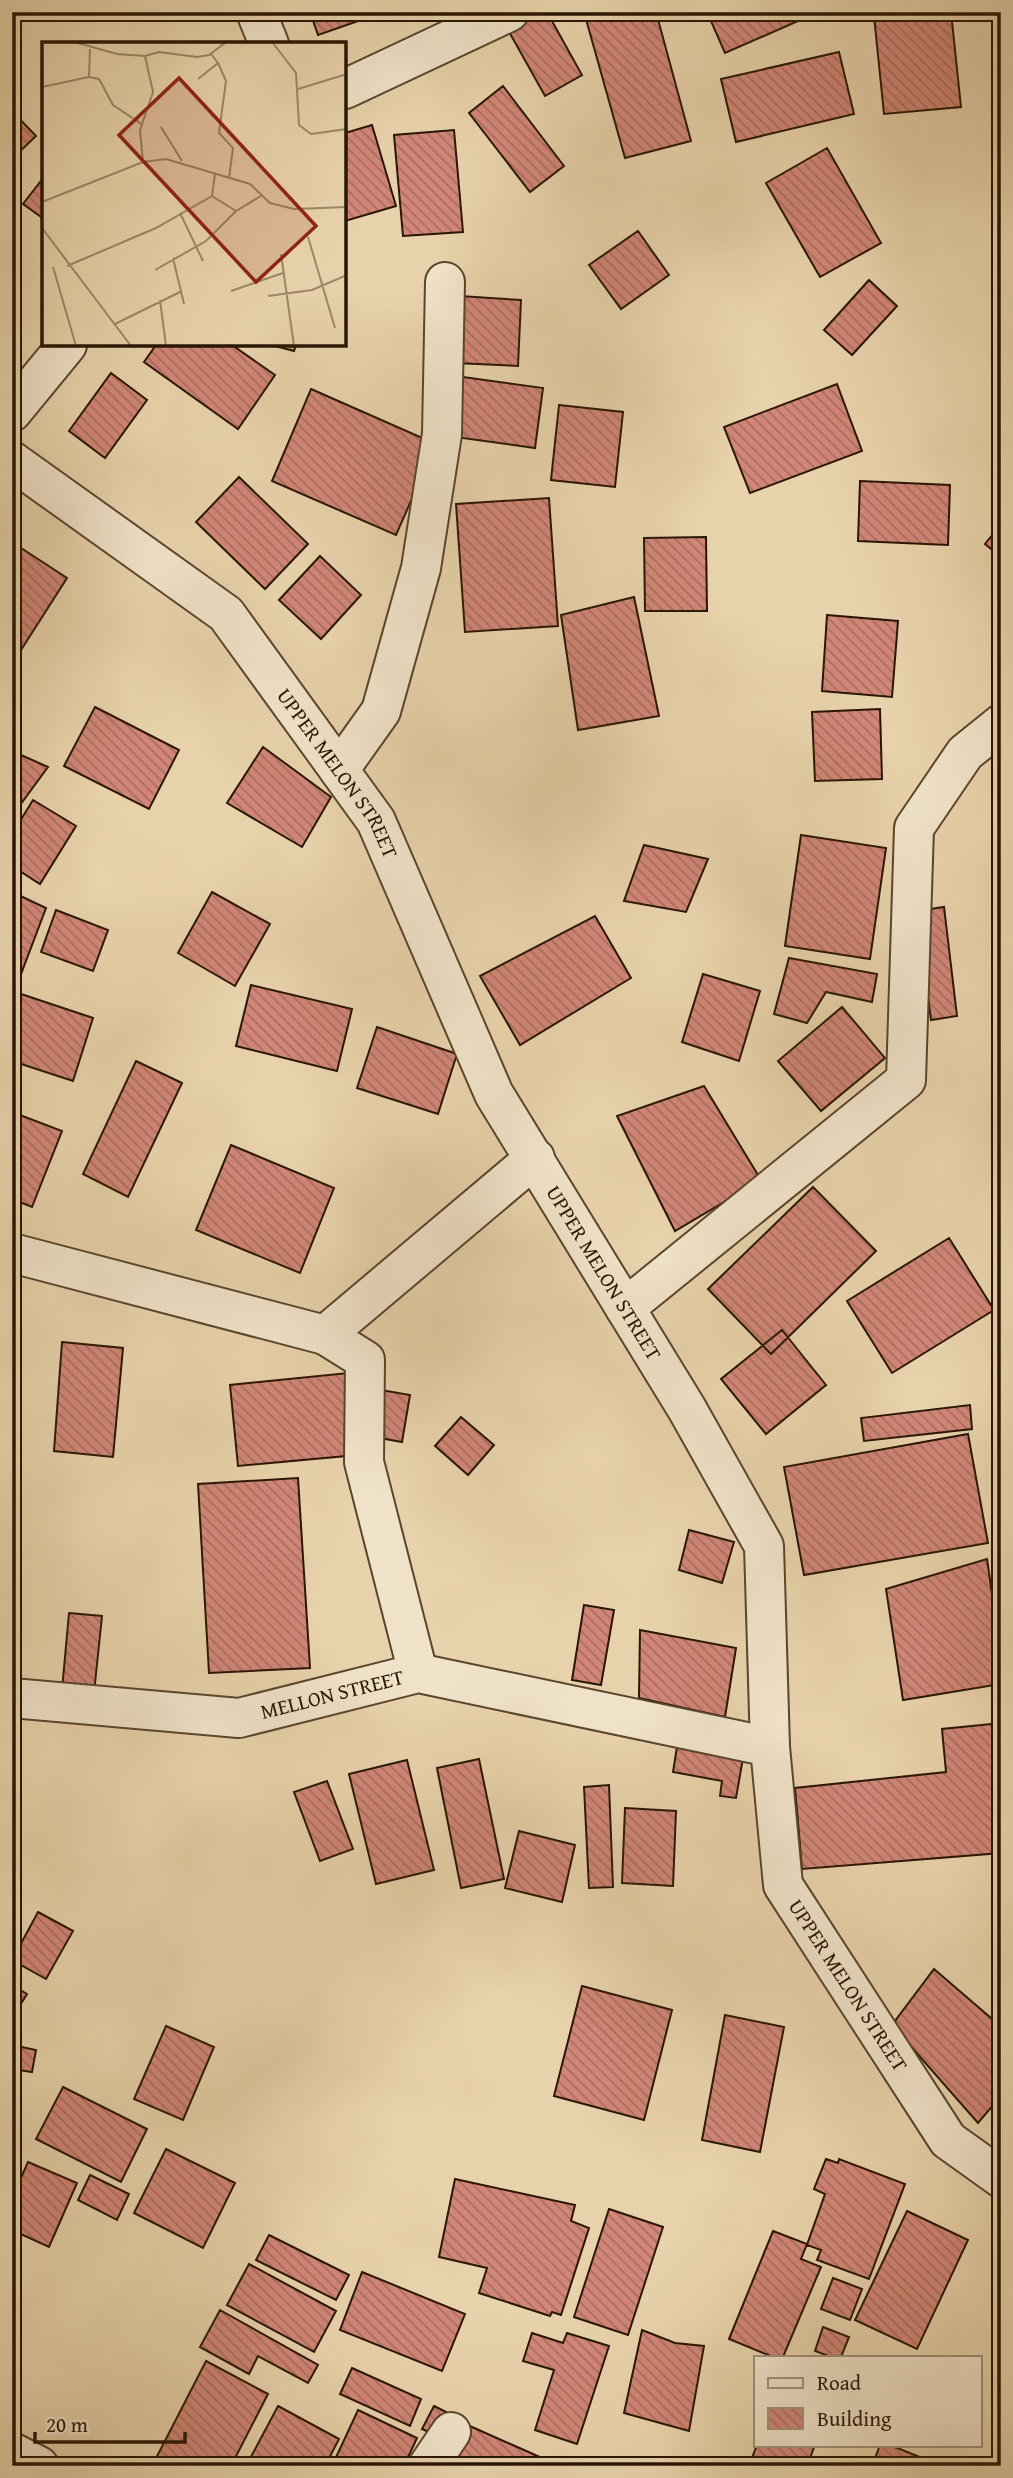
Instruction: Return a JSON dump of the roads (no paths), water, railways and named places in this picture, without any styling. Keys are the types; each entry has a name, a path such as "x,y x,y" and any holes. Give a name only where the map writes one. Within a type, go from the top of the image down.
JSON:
{"street":[{"path":"256,12 268,42"},
{"path":"346,89 509,12"},
{"path":"340,769 381,711 421,568 442,433 444,282"},
{"path":"12,412 66,346"},
{"name":"UPPER MELON STREET","path":"12,461 226,614 376,821 494,1094 687,1409 764,1546 770,1747 783,1885 948,2140 1001,2178"},
{"path":"625,1308 906,1080 914,828 965,753 1001,724"},
{"path":"325,1335 535,1158"},
{"path":"12,1252 325,1335 365,1360 364,1462 418,1673"},
{"name":"MELLON STREET","path":"12,1698 239,1718 418,1673 770,1747"},
{"path":"428,2466 451,2432"},
{"path":"12,2452 39,2466"}]}
